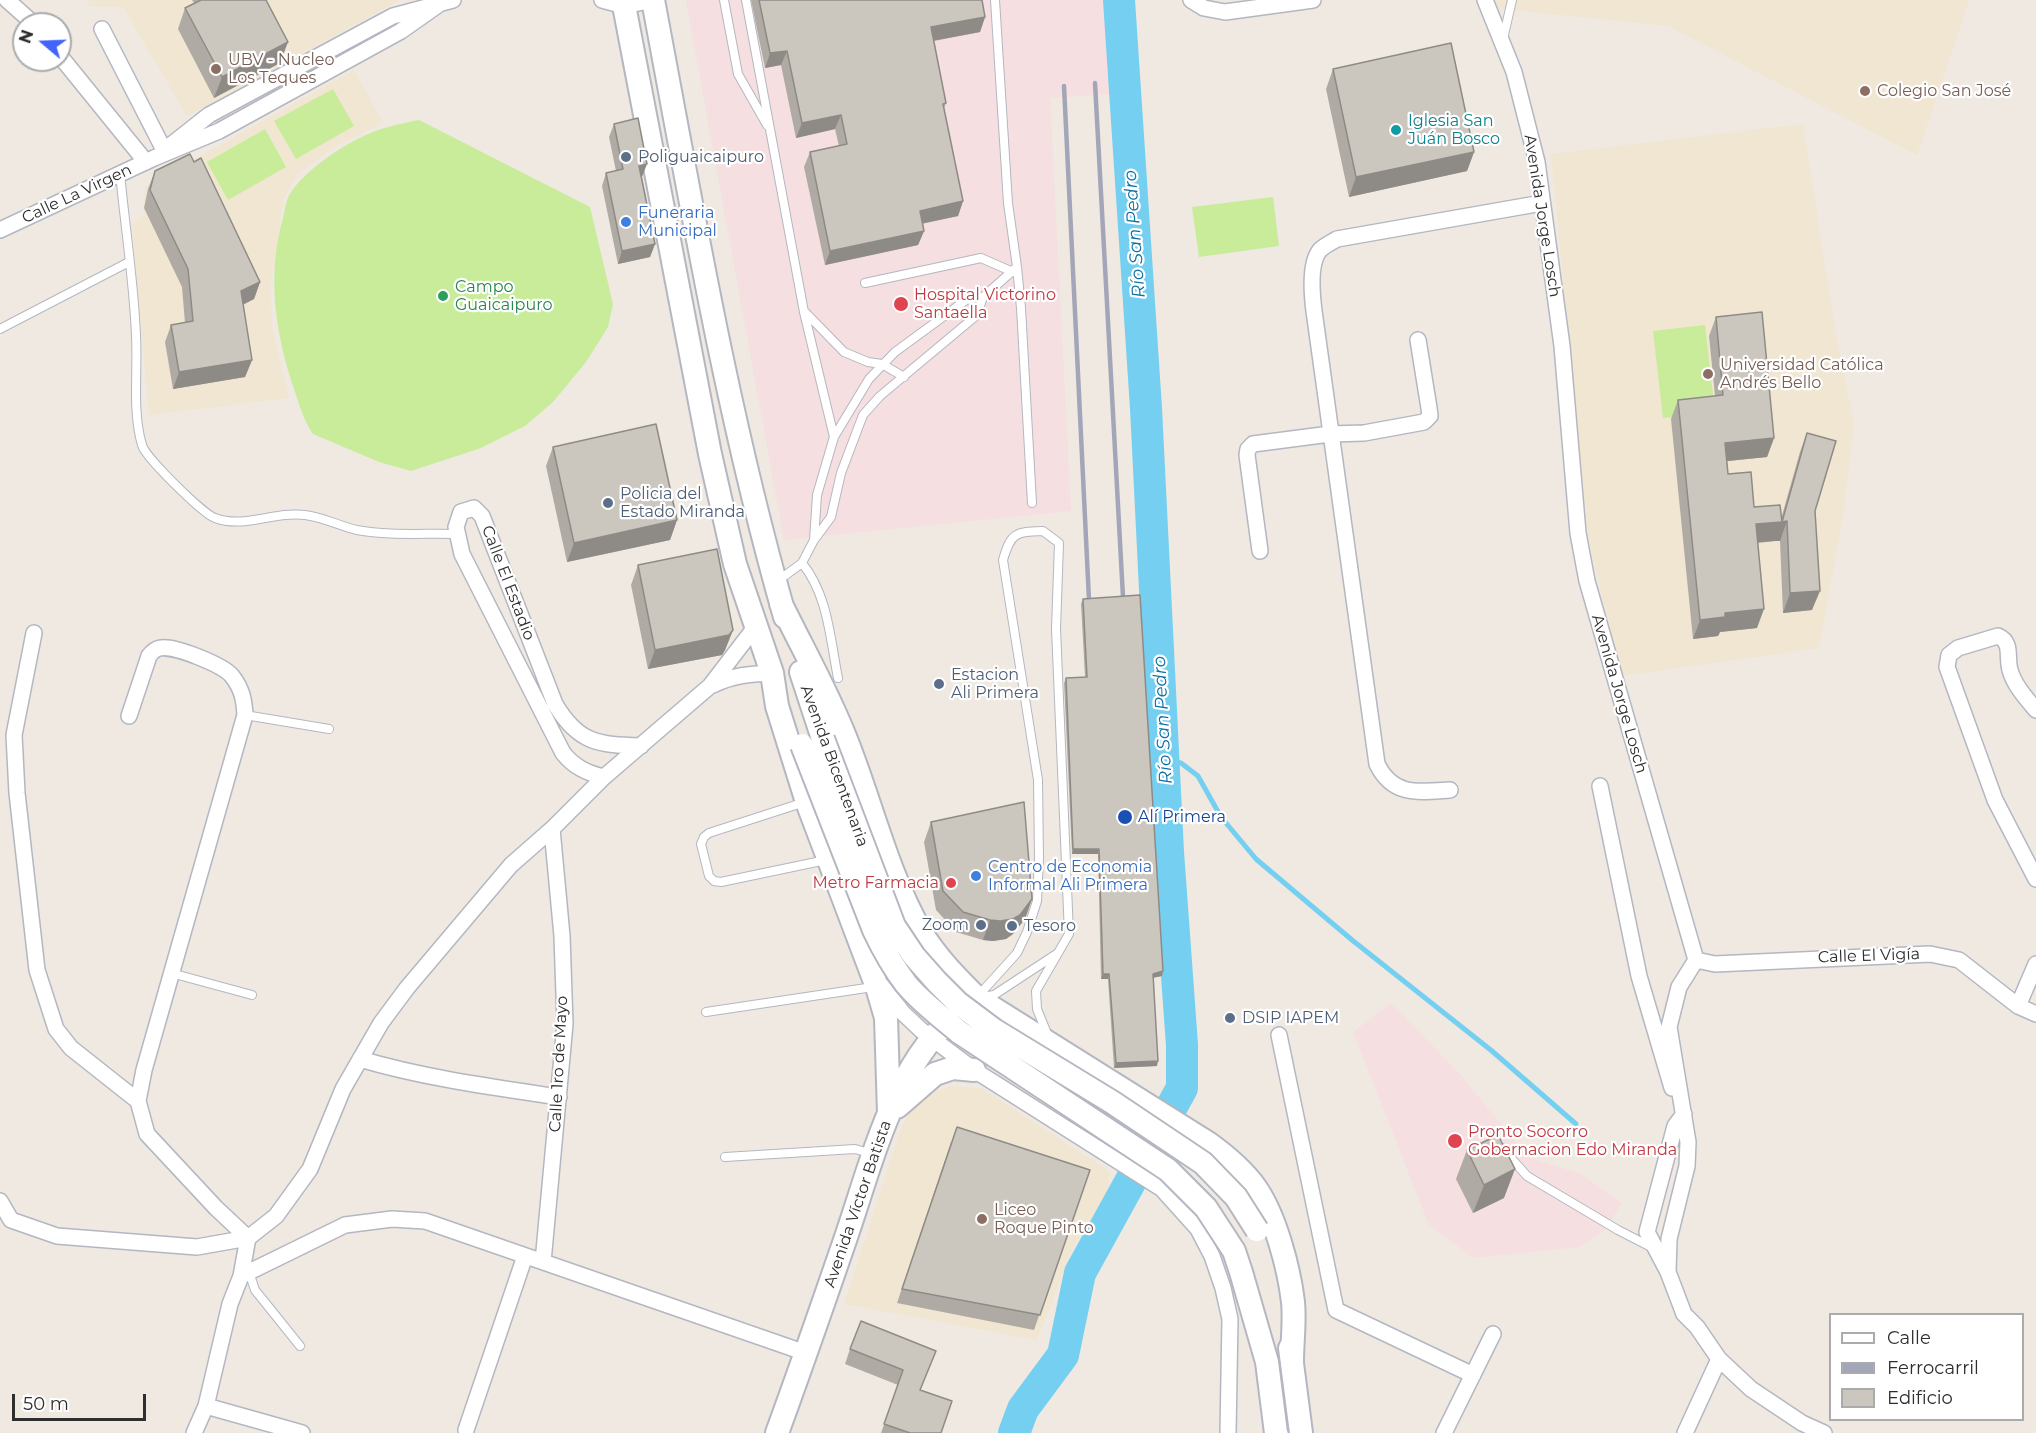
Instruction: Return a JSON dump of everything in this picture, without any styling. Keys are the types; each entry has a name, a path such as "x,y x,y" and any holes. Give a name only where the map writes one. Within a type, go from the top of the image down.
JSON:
{"main road":[{"name":"Avenida Bicentenaria","path":"653,0 696,228 751,494 778,594 812,742 873,930 907,985 933,1011 959,1032 1168,1170 1206,1208 1234,1251 1241,1272 1267,1362 1276,1433"},
{"name":"Avenida Bicentenaria","path":"624,3 710,454 735,564 773,676 812,742 894,926 915,956 958,1003 994,1030 1112,1102 1203,1163 1236,1197 1257,1230 1275,1269 1292,1362"},
{"path":"778,594 843,731 907,904 921,932 936,954 954,976 977,998 1208,1143 1233,1161 1256,1188 1271,1219 1285,1258 1293,1302 1292,1362 1301,1433"},
{"path":"773,676 777,706 807,802 874,978 886,1018 889,1113"},
{"name":"Avenida Víctor Batista","path":"777,1433 889,1113 906,1078 931,1038 977,998"},
{"path":"889,1113 935,1074 953,1068 974,1070"}],"street":[{"path":"7,0 20,12"},
{"path":"602,0 624,3 653,0"},
{"path":"1191,0 1204,8 1225,12 1313,0"},
{"name":"Avenida Jorge Losch","path":"1485,0 1514,72 1537,162 1562,346 1578,533 1587,581 1696,960"},
{"name":"Calle La Virgen","path":"155,156 209,115 393,16 446,2"},
{"name":"Calle La Virgen","path":"0,230 155,156 219,131 401,31 446,2"},
{"path":"102,29 155,156"},
{"path":"338,46 346,61"},
{"path":"72,69 155,156"},
{"path":"240,98 249,113"},
{"path":"1450,790 1413,792 1395,786 1383,777 1377,764 1311,286 1320,250 1337,239 1542,203"},
{"path":"1260,551 1248,449 1253,444 1374,431 1424,422 1430,416 1418,340"},
{"name":"Calle El Estadio","path":"604,777 583,770 563,753 462,554 457,534 458,518 461,512 474,508 482,516 555,704 564,720 572,729 592,740 611,746 641,747"},
{"path":"0,1201 5,1223 57,1236 197,1247 248,1238 276,1216 310,1169 343,1089 381,1023 407,988 511,866 604,777 710,686 756,626"},
{"path":"34,633 14,735 17,793 37,970 56,1029 71,1048 138,1101"},
{"path":"2036,710 2020,690 2009,669 2008,645 2004,639 1998,636 1958,648 1949,655 1947,667 1995,800 2036,879"},
{"path":"129,716 149,656 154,650 162,647 206,659 230,674 244,693 245,715 144,1070 138,1101 147,1134 216,1208 248,1238"},
{"path":"710,686 742,674 773,676"},
{"path":"1600,786 1639,976 1658,1046 1674,1092 1684,1108"},
{"name":"Calle 1ro de Mayo","path":"543,1262 565,1024 562,936 552,829"},
{"name":"Calle El Vigía","path":"1696,960 1715,964 1930,954 1959,960 2018,1006 2036,1014"},
{"path":"1668,1272 1669,1239 1687,1166 1684,1108 1669,1027 1679,987 1696,960"},
{"path":"2018,1006 2036,964"},
{"path":"874,978 903,1013 931,1038 974,1070 1162,1189 1198,1229 1212,1256 1230,1318 1228,1433"},
{"path":"1279,1035 1336,1310 1473,1375"},
{"path":"360,1059 477,1085 559,1097"},
{"path":"1684,1108 1676,1126 1647,1232 1668,1272 1684,1314 1697,1327 1719,1359 1751,1389 1802,1423 1824,1433"},
{"path":"245,1274 345,1225 392,1219 425,1221 806,1353"},
{"path":"194,1433 206,1406 230,1304 245,1274 248,1238"},
{"path":"466,1430 525,1256"},
{"path":"1444,1433 1493,1334"},
{"path":"1685,1433 1719,1359"},
{"path":"206,1406 302,1433"}],"lane":[{"path":"724,0 738,74 770,131"},
{"path":"746,0 804,312 834,437"},
{"path":"995,0 1008,203 1032,503"},
{"path":"1502,43 1512,0"},
{"path":"120,173 136,334 138,411 142,446 151,461 206,514 215,518 236,522 279,514 302,514 338,523 354,530 457,534"},
{"path":"865,283 981,258 1015,269"},
{"path":"0,329 129,262"},
{"path":"778,594 802,563 814,540 831,517 841,473 863,415 880,396 977,315 983,297 1015,269"},
{"path":"814,540 817,495 834,437 869,378 894,352 966,300 983,297"},
{"path":"804,312 844,352 868,362 882,364 904,377"},
{"path":"977,998 1017,953 1037,901 1040,858 1038,780 1004,560 1008,542 1022,531 1043,531 1059,543 1056,629 1069,934 1036,991 1036,1009 1051,1043"},
{"path":"802,563 813,576 824,605 838,678"},
{"path":"245,715 329,729"},
{"path":"807,802 709,833 701,844 709,876 714,881 721,882 828,859"},
{"path":"977,998 994,995 1060,952"},
{"path":"171,973 252,994"},
{"path":"706,1012 874,978"},
{"path":"1497,1142 1527,1176 1618,1230 1655,1249"},
{"path":"725,1156 855,1149 875,1154"},
{"path":"245,1274 300,1346"}],"shaded area":[{"name":"UBV - Nucleo Los Teques","path":"89,0 400,0 187,116 123,7 88,6"},
{"name":"Hospital Victorino Santaella","path":"686,0 1106,0 1112,94 1050,98 1071,511 784,540"},
{"name":"Colegio San José","path":"1492,0 1969,0 1917,155 1668,26 1495,8"},
{"path":"354,70 383,123 339,144 298,174 284,198 270,288 273,333 289,398 149,415 132,224 144,215 145,187"},
{"name":"Universidad Católica Andrés Bello","path":"1803,124 1834,324 1854,424 1843,515 1819,648 1621,676 1588,535 1551,154"},
{"name":"Pronto Socorro Gobernacion Edo Miranda","path":"1391,1003 1459,1073 1528,1157 1581,1174 1622,1203 1605,1230 1579,1247 1473,1258 1429,1225 1353,1032"},
{"name":"Liceo Roque Pinto","path":"954,1086 981,1088 1109,1171 1108,1195 1075,1243 1037,1340 844,1304 902,1126 910,1112 920,1102 938,1090"}],"green space":[{"path":"333,89 354,126 296,159 274,121"},
{"name":"Campo Guaicaipuro","path":"419,120 590,207 613,304 608,327 586,362 553,402 525,426 481,448 411,471 379,462 313,434 307,424 288,371 278,328 274,284 278,240 286,205 289,195 299,182 348,144 375,131"},
{"path":"265,129 286,167 228,200 207,162"},
{"path":"1273,197 1279,246 1199,257 1192,207"},
{"path":"1705,325 1715,412 1663,418 1653,331"}],"building":[{"path":"201,0 266,0 288,42 222,77 185,8"},
{"path":"759,0 982,0 985,17 931,27 946,103 943,104 963,201 920,211 924,231 830,251 810,152 847,144 841,115 802,123 787,51 770,53"},
{"name":"Iglesia San Juán Bosco","path":"1451,43 1474,152 1356,177 1333,69"},
{"path":"638,118 647,164 639,166 655,244 622,251 606,173 623,169 614,124"},
{"path":"190,154 194,162 201,158 260,282 241,291 252,360 179,372 171,325 193,321 188,269 150,190 155,171"},
{"path":"1762,312 1774,438 1725,443 1728,474 1751,472 1754,507 1780,505 1782,522 1756,524 1764,609 1725,613 1725,617 1700,620 1678,400 1723,395 1716,317"},
{"name":"Policia del Estado Miranda","path":"656,424 677,520 574,543 553,447"},
{"path":"1807,433 1836,441 1815,511 1820,591 1790,593 1787,521 1782,522"},
{"path":"717,549 733,630 729,635 655,650 638,565"},
{"path":"1140,595 1163,971 1153,974 1158,1061 1116,1063 1109,974 1103,974 1099,849 1073,849 1066,678 1087,677 1083,599"},
{"name":"Centro de Economia Informal Ali Primera","path":"1024,802 1032,899 1020,915 1013,919 990,920 963,912 943,891 931,822"},
{"name":"Liceo Roque Pinto","path":"957,1127 1090,1170 1040,1315 902,1289"},
{"path":"1498,1135 1515,1169 1484,1185 1467,1150"},
{"path":"861,1321 936,1351 920,1390 952,1401 941,1433 910,1433 884,1424 903,1370 850,1349"}],"waterway":[{"name":"Río San Pedro","path":"1014,1433 1023,1409 1063,1355 1080,1273 1182,1088 1182,1045 1168,852 1146,408 1119,0"},
{"path":"1164,757 1181,763 1198,776 1221,817 1256,859 1352,940 1492,1051 1576,1124"}],"railway":[{"path":"1095,83 1123,597"},
{"path":"1064,86 1089,600"}],"place":[{"name":"UBV - Nucleo Los Teques","path":"216,69"},
{"name":"Colegio San José","path":"1865,91"},
{"name":"Iglesia San Juán Bosco","path":"1396,130"},
{"name":"Poliguaicaipuro","path":"626,157"},
{"name":"Funeraria Municipal","path":"626,222"},
{"name":"Campo Guaicaipuro","path":"443,296"},
{"name":"Hospital Victorino Santaella","path":"901,304"},
{"name":"Universidad Católica Andrés Bello","path":"1708,374"},
{"name":"Policia del Estado Miranda","path":"608,503"},
{"name":"Estacion Ali Primera","path":"939,684"},
{"name":"Alí Primera","path":"1125,817"},
{"name":"Centro de Economia Informal Ali Primera","path":"976,876"},
{"name":"Metro Farmacia","path":"951,883"},
{"name":"Zoom","path":"981,925"},
{"name":"Tesoro","path":"1012,926"},
{"name":"DSIP IAPEM","path":"1230,1018"},
{"name":"Pronto Socorro Gobernacion Edo Miranda","path":"1455,1141"},
{"name":"Liceo Roque Pinto","path":"982,1219"}]}
